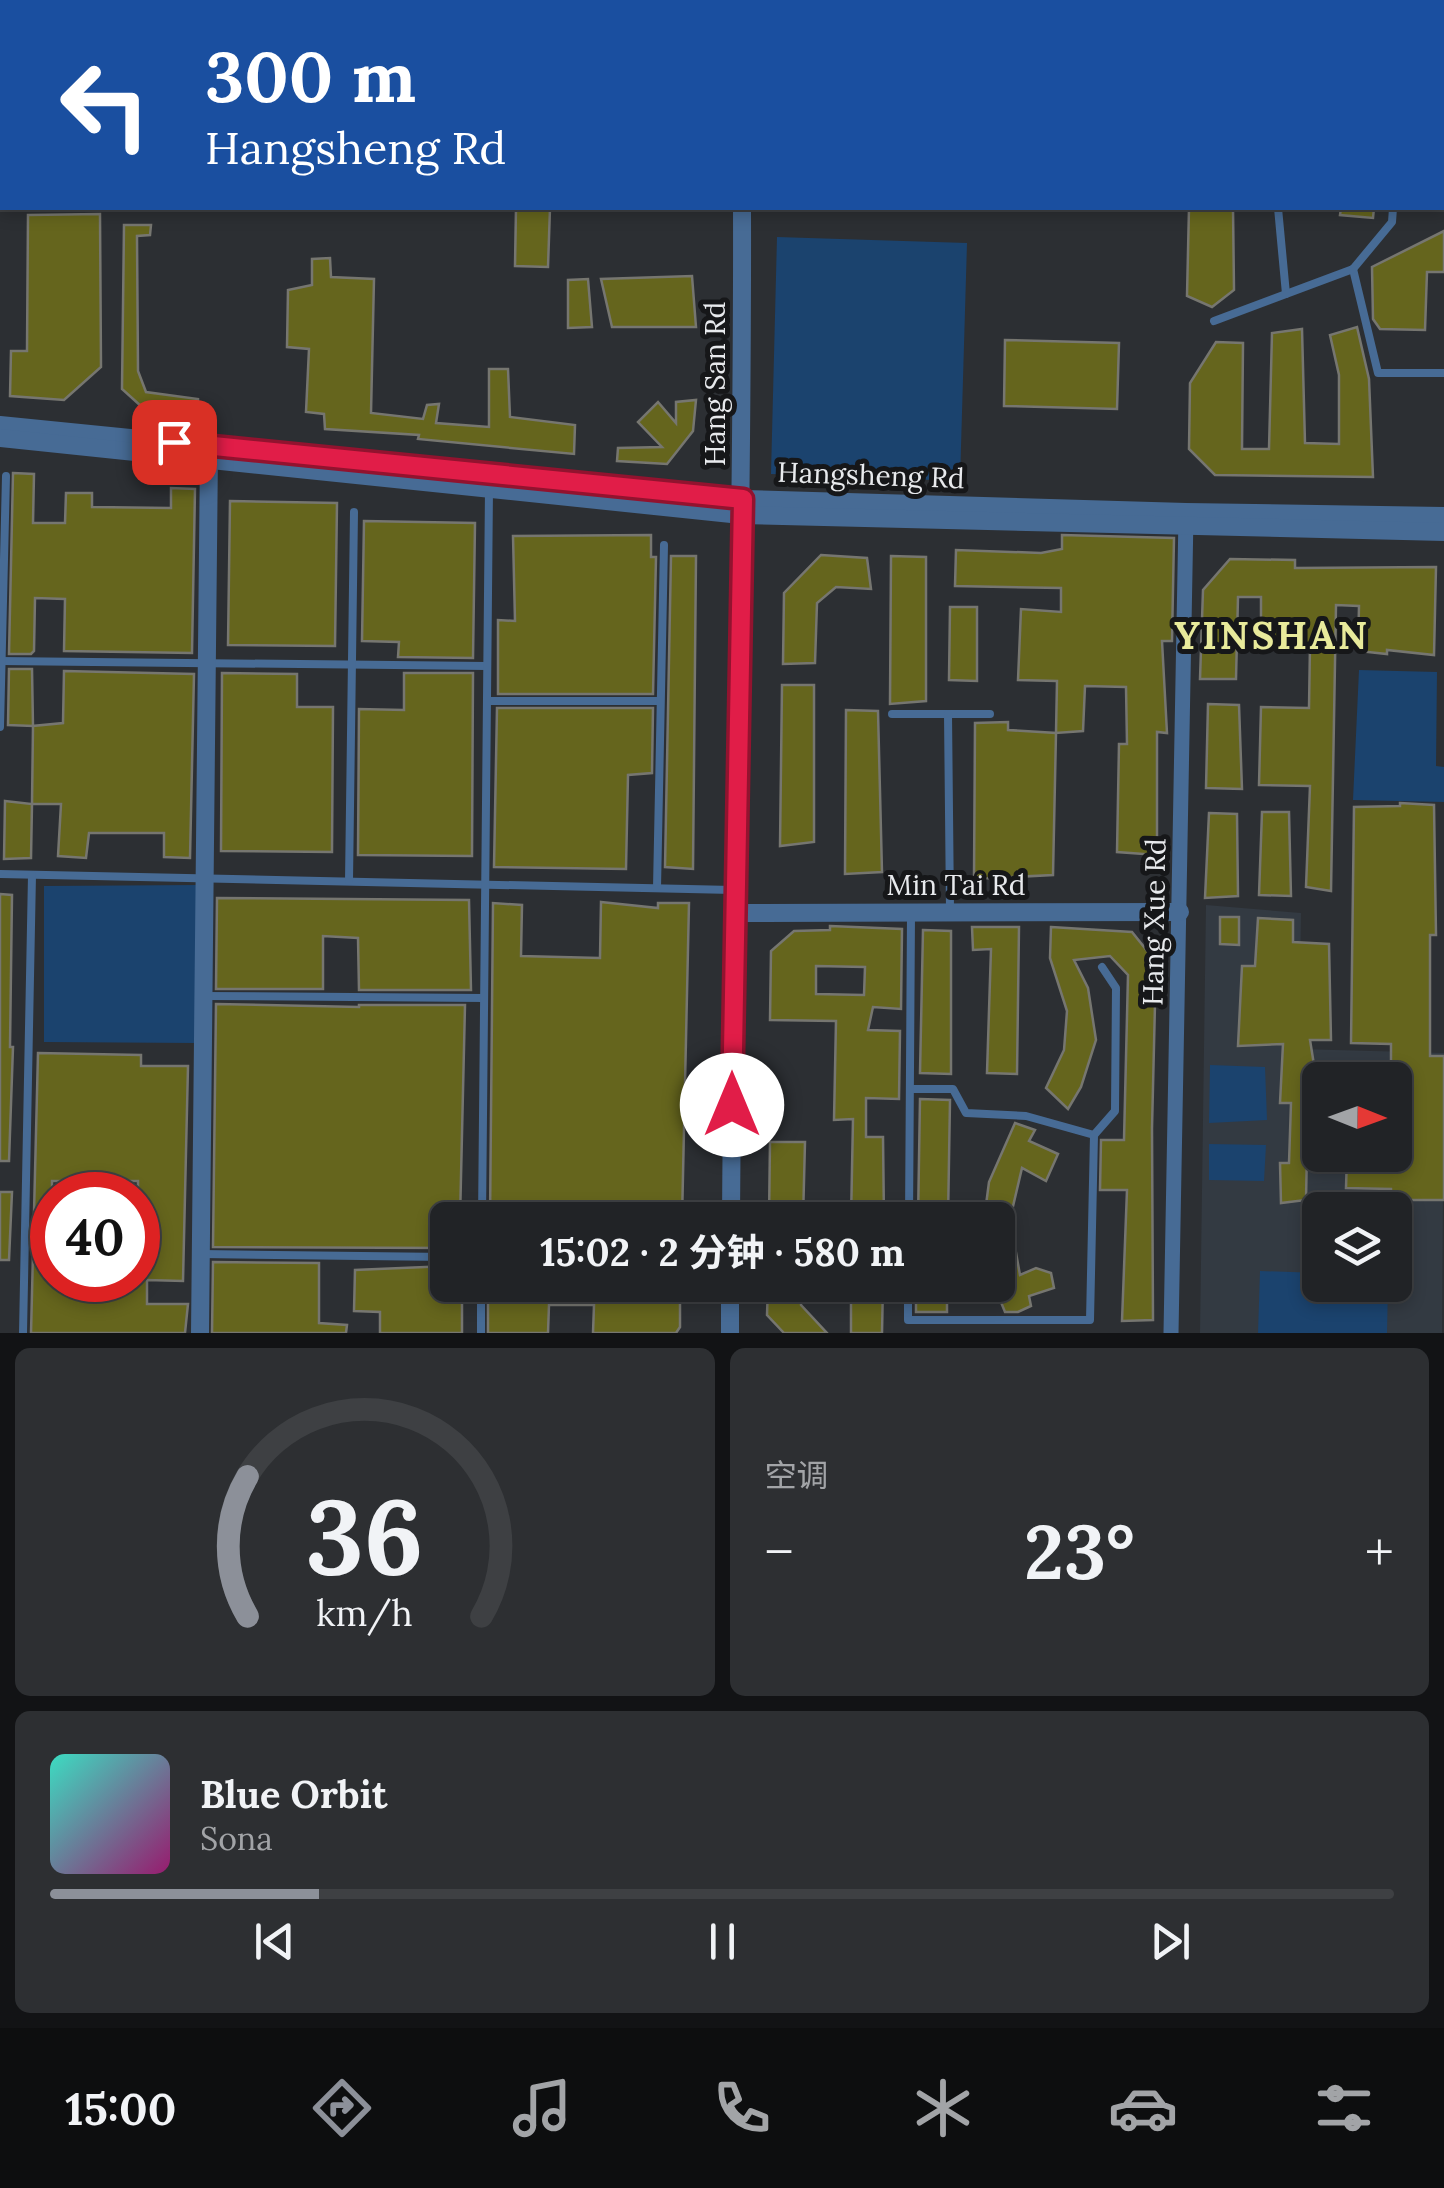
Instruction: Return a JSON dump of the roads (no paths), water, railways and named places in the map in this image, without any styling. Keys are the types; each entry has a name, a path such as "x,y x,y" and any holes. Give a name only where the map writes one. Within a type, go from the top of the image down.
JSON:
{"street":[{"name":"Hang San Rd","path":"730,1202 742,507 742,210"},
{"path":"0,425 209,452 742,507 1444,532"},
{"path":"0,438 209,452"},
{"path":"200,1333 209,452"},
{"path":"1186,520 1444,516"},
{"name":"Hang Xue Rd","path":"1171,1333 1186,520"},
{"name":"Min Tai Rd","path":"733,913 1180,912"},
{"path":"730,1302 730,1333"}],"lane":[{"path":"1278,210 1286,294"},
{"path":"1214,321 1353,269 1392,222 1393,210"},
{"path":"1353,269 1378,372 1444,373"},
{"path":"0,727 6,476"},
{"path":"482,1202 489,482"},
{"path":"349,882 354,512"},
{"path":"657,888 664,545"},
{"path":"1,661 488,666"},
{"path":"487,701 660,701"},
{"path":"892,714 990,714"},
{"path":"948,714 950,912"},
{"path":"0,874 733,890"},
{"path":"22,1333 32,875"},
{"path":"909,1202 911,912"},
{"path":"908,1302 908,1320 1090,1320 1094,1135 1115,1111 1116,988 1102,967"},
{"path":"204,996 484,998"},
{"path":"910,1088 953,1089 966,1113 1026,1116 1094,1135"},
{"path":"201,1254 430,1258"},
{"path":"481,1302 481,1333"}],"district":[{"name":"YINSHAN","path":"1272,635"}]}
